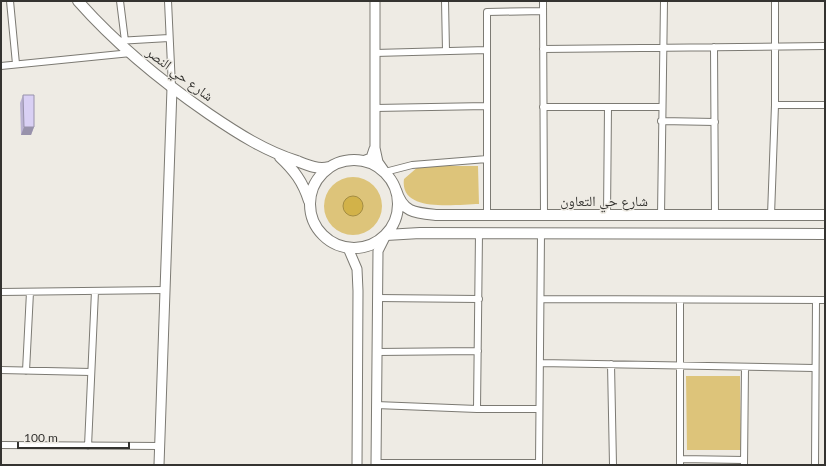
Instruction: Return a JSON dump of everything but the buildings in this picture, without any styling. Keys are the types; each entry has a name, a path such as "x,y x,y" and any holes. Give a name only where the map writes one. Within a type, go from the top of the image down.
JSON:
{"main road":[{"name":"شارع حي النصر","path":"78,1 121,41 131,53 172,88 238,133 276,154"},
{"path":"375,1 375,148 378,162 396,190 398,209 396,219 378,251 376,464"},
{"path":"159,465 172,88"},
{"path":"276,154 313,167 329,167 343,161 363,161 369,159 373,156 375,148"},
{"path":"276,154 296,173 304,187 310,203 314,224 320,233 328,240 348,248 368,246 386,235 420,233 825,234"},
{"path":"363,161 372,164 385,172"},
{"path":"310,203 315,183 329,167"},
{"name":"شارع حي التعاون","path":"396,190 403,206 417,213 437,215 825,215"},
{"path":"348,248 357,269 358,291 357,465"}],"street":[{"path":"10,1 16,64"},
{"path":"120,1 121,41 169,38"},
{"path":"168,1 172,88"},
{"path":"445,1 446,51"},
{"path":"543,1 544,215"},
{"path":"660,215 664,1"},
{"path":"771,215 775,105 775,1"},
{"path":"487,215 487,12 543,11"},
{"path":"543,49 825,46"},
{"path":"714,47 715,215"},
{"path":"375,53 487,50"},
{"path":"1,66 131,53"},
{"path":"775,105 825,105"},
{"path":"375,108 487,106"},
{"path":"543,107 661,107"},
{"path":"607,215 608,107"},
{"path":"661,121 715,122"},
{"path":"385,172 412,165 487,159"},
{"path":"478,409 479,233"},
{"path":"376,464 539,464 541,233"},
{"path":"1,292 165,290"},
{"path":"88,446 95,291"},
{"path":"26,371 30,292"},
{"path":"377,298 479,299"},
{"path":"541,299 825,300"},
{"path":"680,300 680,462 744,462 744,367"},
{"path":"815,465 814,368 816,300"},
{"path":"377,352 478,351"},
{"path":"540,363 814,368"},
{"path":"611,364 612,465"},
{"path":"1,370 91,372"},
{"path":"376,405 478,409 539,409"},
{"path":"1,445 160,446"}],"shaded area":[{"path":"419,166 478,166 479,204 432,205 411,198 405,190 404,179"},
{"path":"353,177 369,182 377,190 382,206 377,222 369,230 353,235 337,230 329,222 324,206 329,190 337,182"},
{"path":"353,196 360,199 363,206 360,213 353,216 346,213 343,206 346,199"},
{"path":"686,376 740,376 741,450 687,450"}]}
